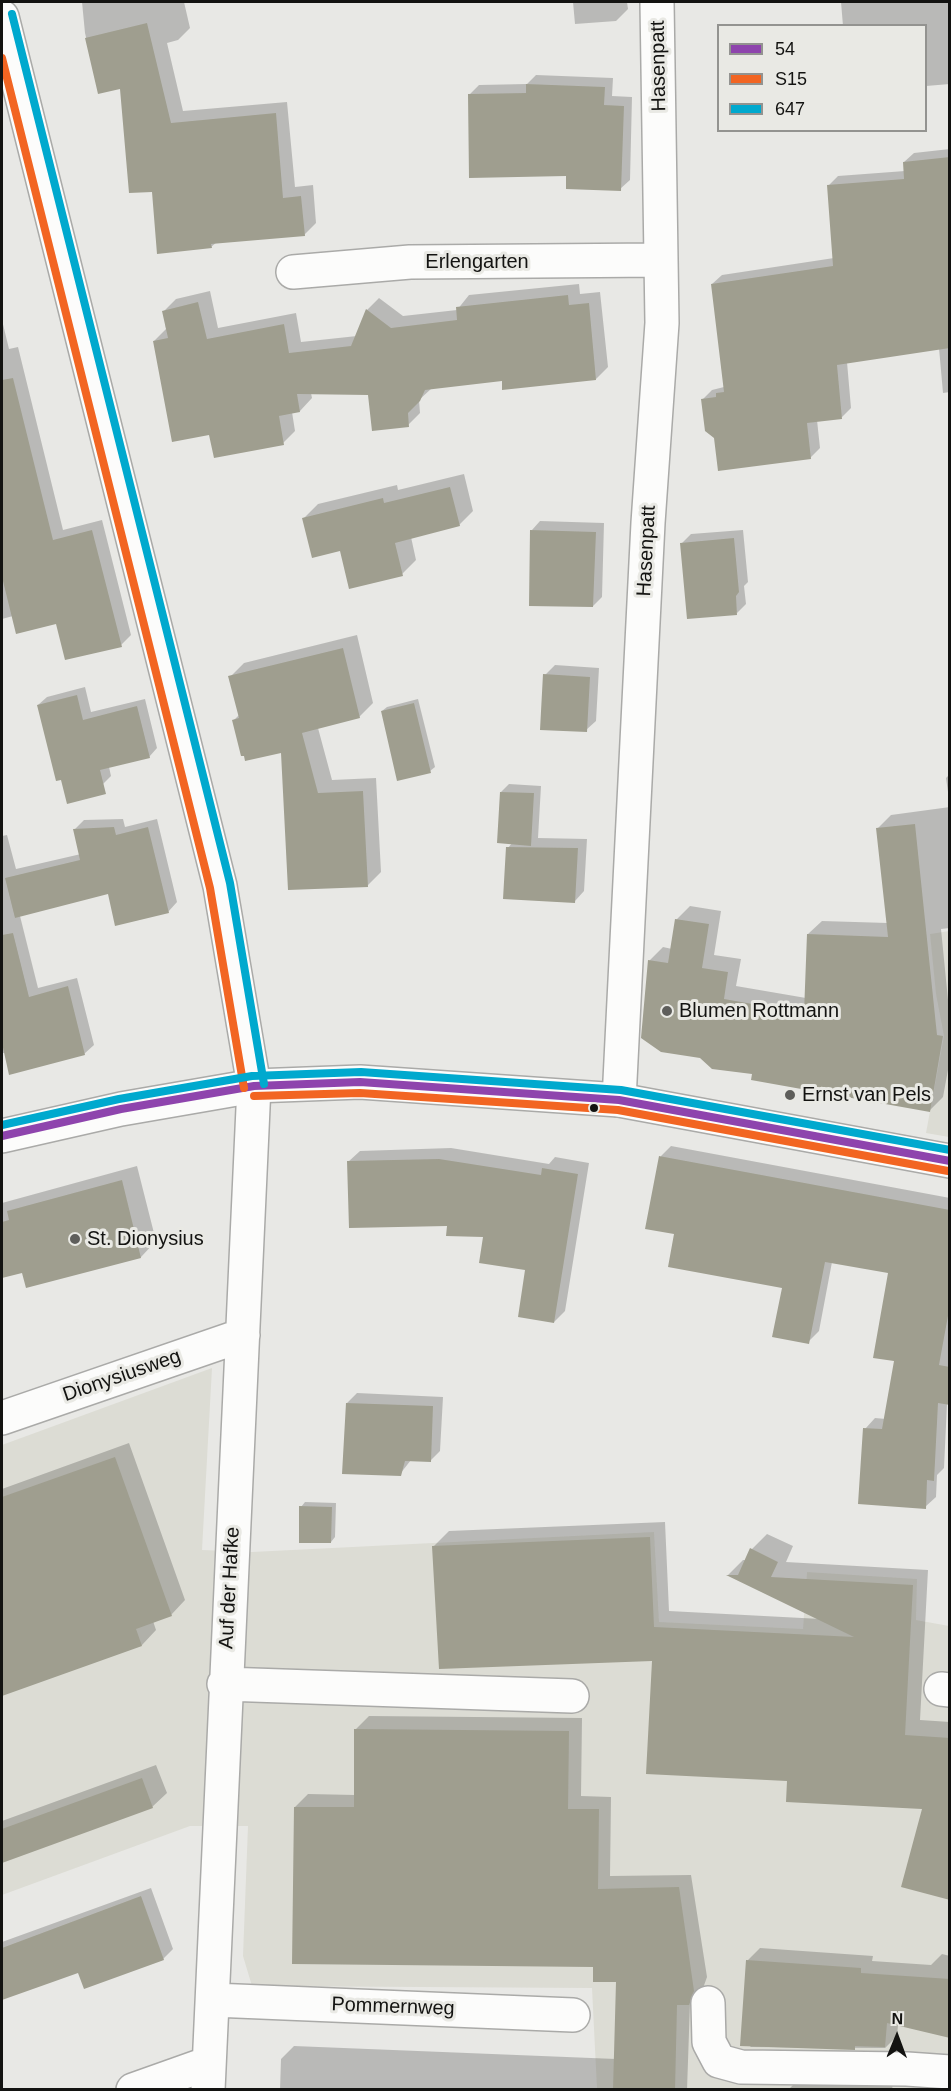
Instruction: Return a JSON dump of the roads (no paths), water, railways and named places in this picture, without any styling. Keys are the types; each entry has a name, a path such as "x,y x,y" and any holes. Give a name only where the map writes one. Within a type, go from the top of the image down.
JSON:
{"street":[{"name":"Hasenpatt","path":"619,1100 648,523 662,323 657,2"},
{"name":"Auf der Hafke","path":"2,17 219,886 254,1086 224,1684 213,2000 208,2076"},
{"name":"Erlengarten","path":"293,272 410,262 660,260"},
{"path":"2,1136 121,1109 254,1086 360,1082 619,1100 950,1161"},
{"name":"Dionysiusweg","path":"2,1418 243,1335"},
{"path":"224,1684 572,1696"},
{"name":"Pommernweg","path":"213,2000 573,2015"},
{"path":"708,2003 709,2042 719,2061 741,2067 907,2069 950,2072"},
{"path":"133,2090 208,2076"}],"place":[{"name":"Blumen Rottmann","path":"667,1011"},
{"name":"Ernst van Pels","path":"790,1095"},
{"name":"St. Dionysius","path":"75,1239"}]}
